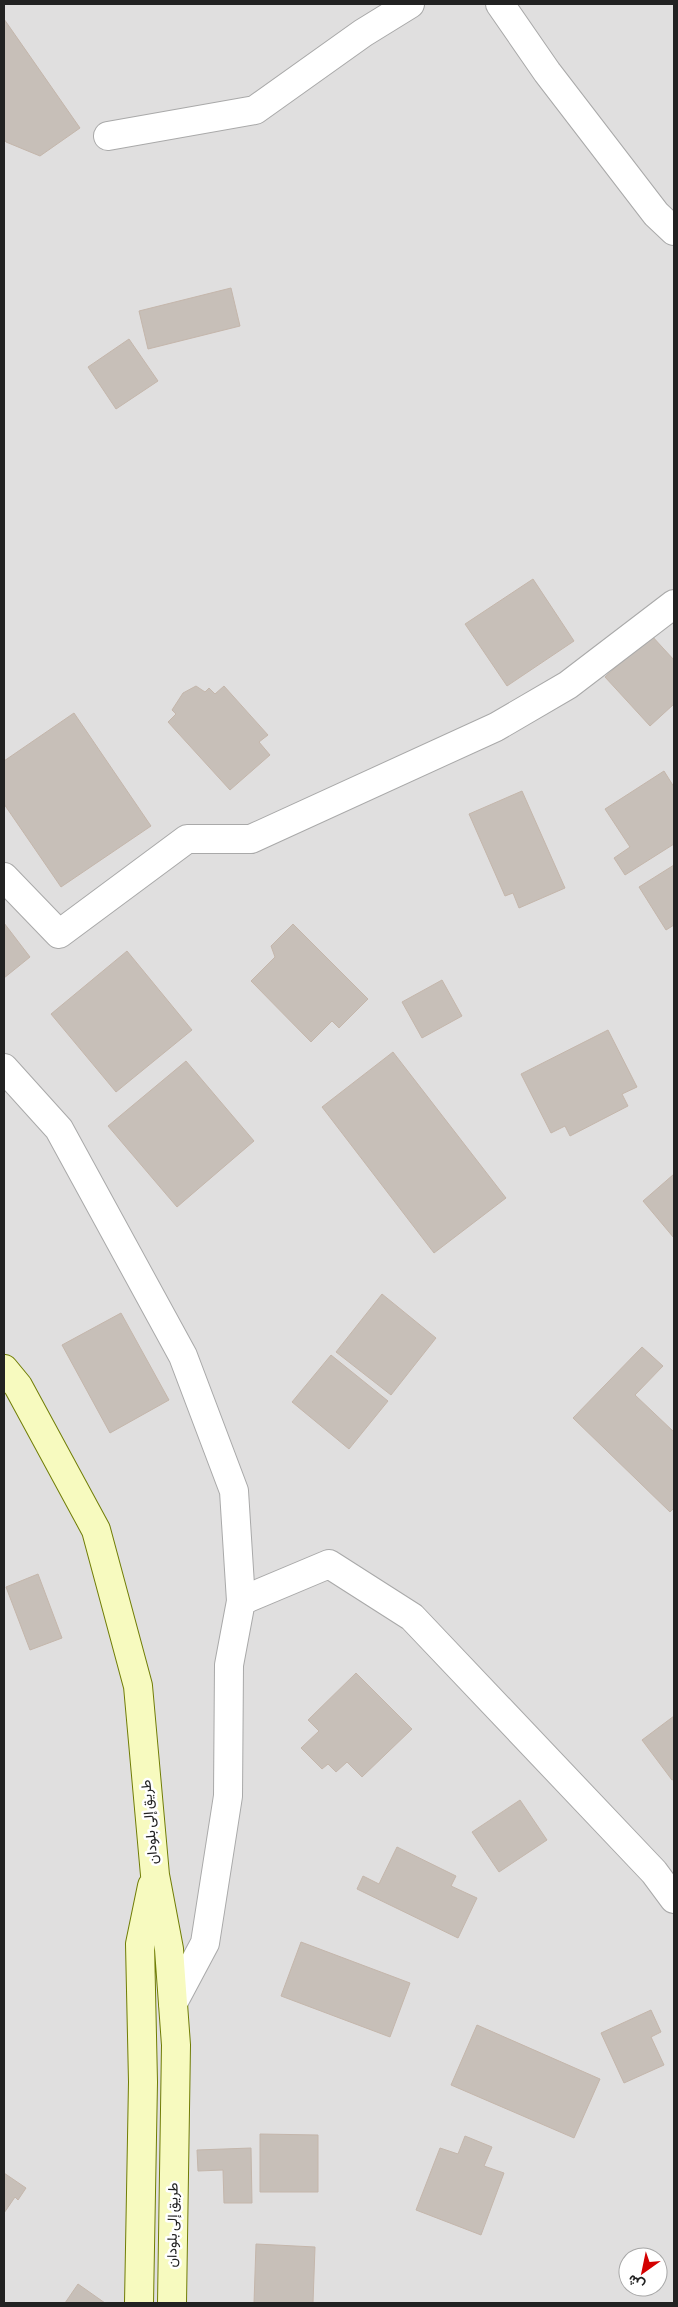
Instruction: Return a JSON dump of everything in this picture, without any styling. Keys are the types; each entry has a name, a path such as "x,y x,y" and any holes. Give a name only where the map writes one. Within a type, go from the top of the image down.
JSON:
{"main road":[{"name":"طريق إلى بلودان","path":"4,1369 18,1386 96,1530 138,1686 155,1874 169,1949 176,2046 172,2303"},
{"path":"140,2303 143,2092 140,1944 155,1874"}],"street":[{"path":"108,136 255,110 363,33 410,4"},
{"path":"500,4 547,72 656,214 674,231"},
{"path":"4,877 59,934 187,839 251,839 496,727 568,685 674,604"},
{"path":"4,1068 59,1129 183,1356 234,1491 241,1601 229,1665 228,1796 205,1943 173,2003"},
{"path":"241,1601 329,1564 412,1617 654,1872 674,1899"}],"shaded area":[{"path":"4,4 674,4 674,2303 4,2303"}],"building":[{"path":"4,19 80,128 40,156 6,142 4,139"},
{"path":"231,288 240,326 148,349 139,311"},
{"path":"129,339 158,381 116,409 88,367"},
{"path":"533,579 574,641 507,686 465,624"},
{"path":"651,635 674,660 674,704 650,726 605,677"},
{"path":"196,686 205,692 209,688 215,694 224,686 268,735 259,742 270,755 230,790 168,722 176,714 172,710 183,693"},
{"path":"74,713 151,826 61,887 4,804 4,761"},
{"path":"664,771 674,787 674,844 625,875 614,858 630,847 605,809"},
{"path":"522,791 565,888 519,908 513,893 505,896 469,814"},
{"path":"674,865 674,925 666,930 639,887"},
{"path":"4,923 30,957 4,978"},
{"path":"293,924 368,999 339,1028 332,1021 311,1042 251,981 275,957 271,946"},
{"path":"127,951 192,1030 116,1092 51,1014"},
{"path":"442,980 462,1016 422,1038 402,1002"},
{"path":"608,1030 637,1087 622,1094 628,1106 570,1136 565,1126 551,1133 521,1074"},
{"path":"393,1052 506,1198 434,1253 322,1107"},
{"path":"186,1061 254,1141 177,1207 108,1126"},
{"path":"674,1174 674,1238 643,1201"},
{"path":"382,1294 436,1338 391,1395 336,1352"},
{"path":"121,1313 169,1400 110,1433 62,1345"},
{"path":"642,1347 663,1366 635,1395 674,1432 674,1508 670,1512 573,1418"},
{"path":"331,1355 388,1401 349,1449 292,1402"},
{"path":"38,1574 62,1638 30,1650 6,1587"},
{"path":"356,1673 412,1729 362,1777 347,1762 336,1772 328,1764 322,1769 301,1748 319,1731 308,1720"},
{"path":"674,1716 674,1779 672,1780 642,1740"},
{"path":"520,1800 547,1840 499,1872 472,1832"},
{"path":"397,1847 456,1876 451,1886 477,1898 458,1938 357,1889 363,1876 379,1884"},
{"path":"301,1942 410,1983 390,2037 281,1996"},
{"path":"651,2010 661,2032 651,2037 664,2065 624,2083 601,2033"},
{"path":"477,2025 600,2079 574,2138 451,2085"},
{"path":"260,2134 318,2135 318,2192 260,2192"},
{"path":"465,2136 492,2147 484,2166 504,2173 481,2235 416,2210 440,2148 458,2154"},
{"path":"251,2148 252,2203 224,2203 223,2170 198,2171 197,2150"},
{"path":"4,2173 26,2188 18,2200 15,2197 4,2213"},
{"path":"256,2244 315,2247 313,2303 254,2303"},
{"path":"78,2284 105,2303 65,2303"}]}
